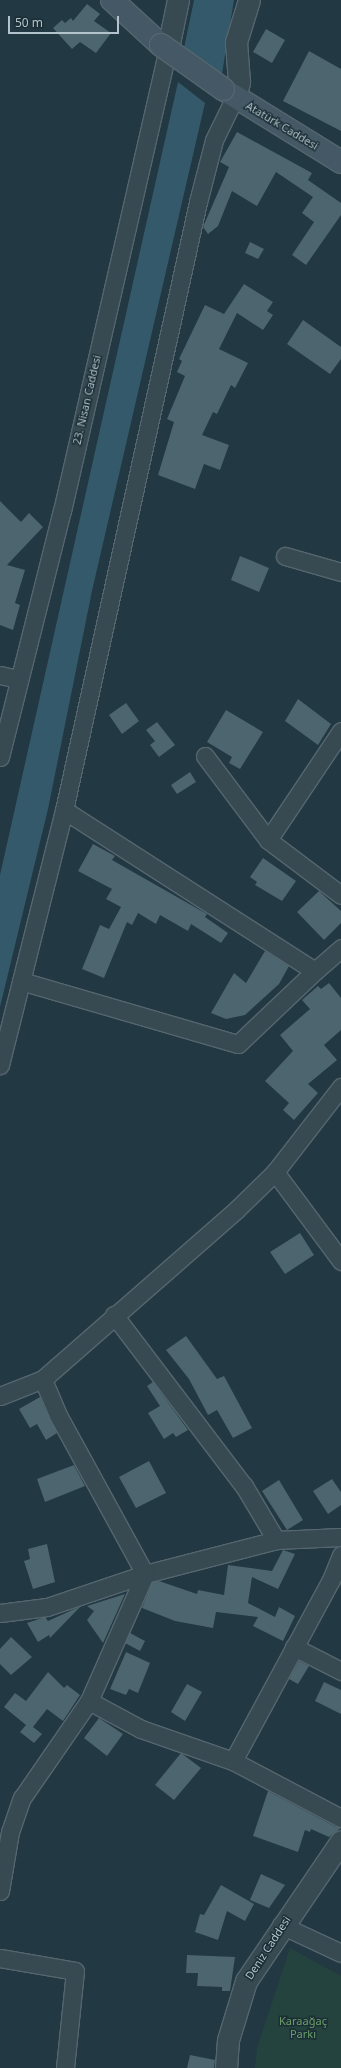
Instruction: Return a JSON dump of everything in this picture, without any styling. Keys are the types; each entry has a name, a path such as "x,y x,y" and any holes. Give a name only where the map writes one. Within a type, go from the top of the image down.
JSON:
{"main road":[{"name":"Atatürk Caddesi","path":"112,0 165,44 229,93 341,162"}],"street":[{"path":"165,44 178,0"},
{"path":"0,1065 64,810 198,202 214,140 229,93 239,82 236,42 249,0"},
{"name":"23. Nisan Caddesi","path":"0,757 18,679 62,510 165,44"},
{"path":"285,556 341,572"},
{"path":"0,676 18,679"},
{"path":"268,840 341,731"},
{"path":"205,756 268,840 341,895"},
{"path":"64,810 315,971"},
{"path":"21,981 238,1044 341,948"},
{"path":"0,1396 43,1379 275,1172 341,1086"},
{"path":"275,1172 341,1261"},
{"path":"114,1315 235,1473 276,1540"},
{"path":"43,1379 58,1415 145,1574"},
{"path":"0,1613 47,1607 145,1574 276,1540 341,1537"},
{"path":"233,1761 331,1580 341,1555"},
{"path":"0,1891 10,1832 22,1798 89,1701 145,1574"},
{"path":"294,1647 341,1671"},
{"path":"89,1701 141,1728 233,1761 341,1818"},
{"name":"Deniz Caddesi","path":"226,2068 228,2040 246,1981 281,1925 341,1841"},
{"path":"281,1925 341,1953"},
{"path":"0,1958 75,1972 65,2068"}],"green space":[{"name":"Karaağaç Parkı","path":"290,1948 341,1976 341,2068 255,2068 257,2048"}],"water":[{"path":"194,0 234,0 222,74 184,48"},
{"path":"178,82 205,103 92,591 48,809 0,1007 0,875"}],"building":[{"path":"87,4 100,14 94,21 111,33 96,53 80,42 72,49 53,28 62,20 65,23 71,18 73,21"},
{"path":"266,29 285,40 272,63 253,52"},
{"path":"309,51 341,69 341,131 283,101"},
{"path":"237,132 312,173 308,180 341,203 341,215 306,265 292,255 314,222 302,213 313,197 276,172 257,206 232,191 218,226 208,234 203,227 229,167 220,162"},
{"path":"250,242 264,249 258,259 245,253"},
{"path":"244,284 273,302 267,311 273,315 263,330 237,313 219,349 248,363 235,388 231,385 217,414 213,412 202,435 229,445 220,470 204,464 195,489 158,475 174,422 167,419 185,376 177,372 182,361 179,359 205,305 224,314"},
{"path":"303,320 341,347 341,359 330,374 287,344"},
{"path":"0,501 21,522 29,513 43,527 7,565 25,570 15,603 20,605 13,630 0,625"},
{"path":"240,556 269,568 259,592 231,580"},
{"path":"298,699 331,724 318,745 285,721"},
{"path":"126,703 139,721 122,734 109,715"},
{"path":"226,710 263,732 240,769 229,763 232,757 207,742"},
{"path":"157,722 175,745 159,757 150,745 155,741 146,730"},
{"path":"190,772 196,782 177,794 171,785"},
{"path":"93,844 115,856 112,860 207,914 205,917 228,933 221,943 191,924 188,931 160,915 156,924 138,913 132,925 127,922 104,978 82,969 100,925 109,929 121,907 106,899 112,889 78,871"},
{"path":"263,858 296,881 282,901 255,885 257,882 250,877"},
{"path":"319,891 341,911 341,923 324,940 297,912"},
{"path":"265,951 289,966 279,984 245,1015 226,1019 211,1013 234,973 246,983"},
{"path":"329,983 341,998 341,1030 324,1045 337,1060 308,1084 318,1093 294,1120 283,1110 289,1103 265,1081 293,1051 280,1035 310,1009 302,1000 318,986 321,989"},
{"path":"300,1233 314,1255 285,1274 270,1252"},
{"path":"186,1336 217,1379 224,1376 252,1428 233,1438 217,1410 208,1415 189,1379 166,1350"},
{"path":"153,1382 188,1430 176,1437 173,1433 164,1439 148,1413 160,1406 147,1386"},
{"path":"40,1397 57,1433 46,1440 37,1424 30,1428 19,1409"},
{"path":"149,1461 166,1493 136,1508 119,1477"},
{"path":"74,1465 85,1486 45,1502 37,1479"},
{"path":"332,1479 341,1492 341,1505 328,1514 313,1491"},
{"path":"279,1480 303,1520 287,1530 262,1491"},
{"path":"47,1544 55,1582 33,1589 24,1561 30,1559 28,1549"},
{"path":"283,1550 295,1554 278,1589 252,1577 248,1603 275,1617 279,1607 295,1616 283,1641 253,1626 258,1617 216,1612 213,1628 175,1621 142,1608 152,1582 159,1581 197,1594 198,1590 224,1595 228,1565 272,1571"},
{"path":"125,1594 103,1643 87,1620 94,1611 87,1606"},
{"path":"81,1606 50,1638 49,1635 38,1642 27,1623 45,1617 48,1621"},
{"path":"130,1633 145,1641 140,1651 125,1643"},
{"path":"11,1637 32,1657 11,1675 0,1664 0,1649"},
{"path":"126,1652 150,1663 138,1693 129,1689 126,1695 110,1689"},
{"path":"299,1661 309,1666 298,1684 289,1679"},
{"path":"48,1672 64,1688 67,1685 80,1695 63,1721 47,1709 33,1727 42,1734 34,1743 20,1732 26,1725 4,1707 15,1693 26,1701"},
{"path":"324,1682 341,1690 341,1714 315,1701"},
{"path":"187,1684 202,1692 185,1721 171,1712"},
{"path":"99,1718 123,1734 107,1756 84,1738"},
{"path":"181,1753 201,1768 174,1800 155,1785"},
{"path":"268,1791 336,1827 341,1828 329,1837 311,1829 310,1832 305,1830 298,1852 253,1836"},
{"path":"261,1874 285,1885 269,1908 250,1900"},
{"path":"221,1885 254,1904 245,1921 227,1911 218,1940 195,1932 200,1914 204,1915"},
{"path":"187,1955 235,1957 230,1991 222,1991 222,1987 197,1986 198,1973 186,1973"},
{"path":"190,2055 215,2060 214,2068 187,2068"}]}
